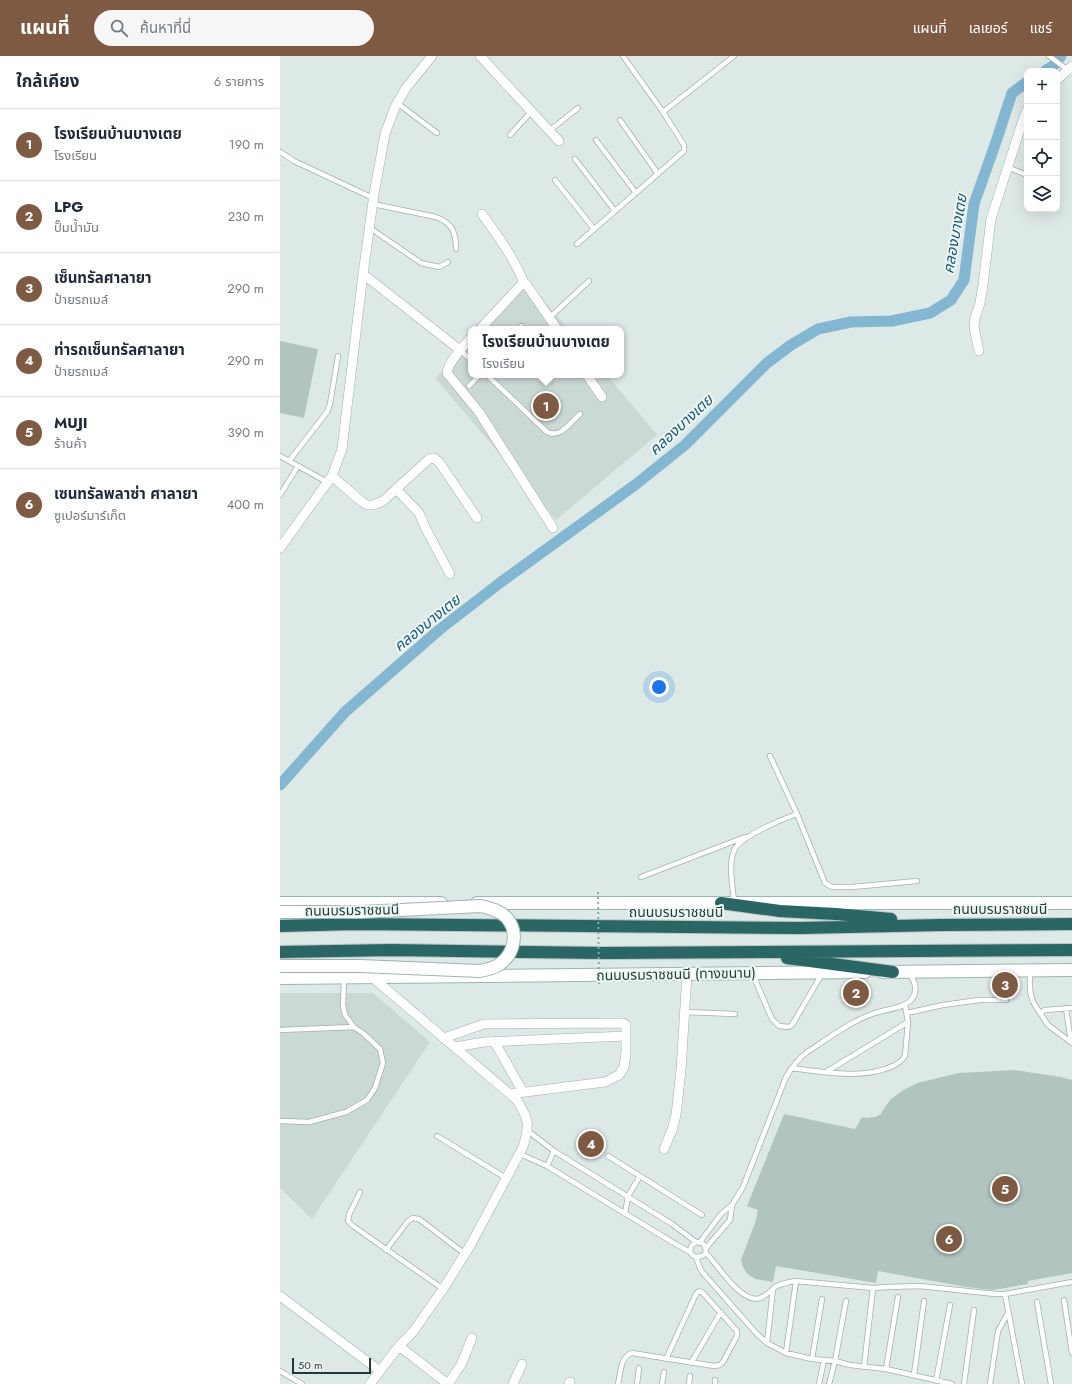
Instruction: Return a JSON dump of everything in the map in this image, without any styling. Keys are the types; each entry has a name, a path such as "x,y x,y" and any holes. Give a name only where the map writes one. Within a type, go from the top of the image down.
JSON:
{"highway":[{"path":"721,903 780,911 836,914 941,925"},
{"name":"ถนนบรมราชชนนี","path":"280,926 356,924 800,928 1072,924"},
{"path":"280,952 391,950 603,953 1072,950"},
{"path":"744,952 892,972"}],"main road":[{"path":"280,903 1072,903"},
{"path":"280,912 361,912 480,906 498,911 506,917 510,923 514,937 512,950 500,964 491,969 479,971 360,966 280,966"},
{"name":"ถนนบรมราชชนนี (ทางขนาน)","path":"280,978 1072,970"}],"street":[{"path":"280,548 330,479 342,449 363,274 373,201 385,134 390,118 406,88 432,56"},
{"path":"480,56 559,141"},
{"path":"1060,77 1068,68"},
{"path":"979,351 974,327 983,285 991,219 1024,118"},
{"path":"482,214 500,238 517,265 524,283 555,326"},
{"path":"363,274 460,350"},
{"path":"483,326 524,283"},
{"path":"468,341 448,367 447,373 479,412 553,528"},
{"path":"590,378 602,397"},
{"path":"330,479 362,502 367,505 373,505 383,501 429,459 434,458 439,462 478,518"},
{"path":"396,489 419,513 450,574"},
{"path":"664,1149 672,1130 676,1115 681,1070 687,974"},
{"path":"370,1384 399,1346 413,1332 465,1254 524,1147 528,1131 526,1115 517,1100 372,977"},
{"path":"444,1038 484,1024 623,1023 626,1025 626,1060 624,1067 618,1075 613,1078 605,1082 510,1094"},
{"path":"554,1024 554,1039"},
{"path":"455,1047 494,1041 626,1036"},
{"path":"494,1041 523,1092"},
{"path":"280,1296 380,1371"},
{"path":"399,1346 448,1384 461,1365 472,1338"},
{"path":"513,1384 522,1364"}],"lane":[{"path":"577,244 682,153 684,148 684,145 663,112 623,56"},
{"path":"663,112 734,56"},
{"path":"1050,57 1068,68"},
{"path":"397,103 437,133"},
{"path":"549,131 578,108"},
{"path":"510,135 531,112"},
{"path":"620,120 658,174"},
{"path":"596,140 636,193"},
{"path":"280,152 294,161 373,201 436,217 444,221 451,227 455,234 456,249"},
{"path":"575,159 615,211"},
{"path":"1007,167 1024,174"},
{"path":"555,180 594,229"},
{"path":"370,228 421,262 439,267 448,262"},
{"path":"549,318 589,281"},
{"path":"460,350 468,357"},
{"path":"289,461 327,412 330,404 338,356"},
{"path":"469,386 477,378"},
{"path":"490,378 547,432 551,434 562,431 580,414"},
{"path":"280,456 298,466 330,479"},
{"path":"280,495 298,466"},
{"path":"770,756 797,814 825,883 832,887 852,887 917,881"},
{"path":"641,877 753,834 797,814"},
{"path":"734,903 731,864 734,849 753,834"},
{"path":"1030,971 1030,993 1032,1001 1048,1025 1071,1043"},
{"path":"752,973 772,1018 779,1026 789,1027 792,1025 823,972"},
{"path":"696,1258 702,1256 730,1220 732,1205 747,1178 786,1077 791,1068 798,1059 806,1053 860,1019 883,1010 905,1005 912,998 916,985 907,972"},
{"path":"280,1121 309,1122 346,1112 367,1100 375,1088 384,1064 380,1049 354,1027 345,1015 343,1005 344,977"},
{"path":"907,1014 943,1005 979,1000 1006,1000"},
{"path":"791,1068 851,1074 870,1073 894,1066 906,1056 908,1022 905,1005"},
{"path":"1066,1008 1071,1043"},
{"path":"1040,1013 1045,1010 1072,1008"},
{"path":"685,1012 735,1014"},
{"path":"826,1072 908,1022"},
{"path":"280,1030 354,1027"},
{"path":"528,1131 554,1151 703,1244 706,1251 730,1283 742,1294 755,1299 761,1298 784,1283 796,1281 874,1288 920,1286 995,1294 1005,1294 1072,1282"},
{"path":"438,1136 506,1178"},
{"path":"546,1166 554,1151"},
{"path":"520,1154 546,1166 690,1252 696,1258 700,1268 712,1284 749,1326 767,1343 786,1353 812,1359 886,1369 952,1384"},
{"path":"608,1156 702,1215"},
{"path":"625,1214 628,1196 640,1176"},
{"path":"360,1192 349,1215 348,1220 353,1226 442,1289"},
{"path":"690,1252 691,1246 698,1242 720,1214 732,1205"},
{"path":"386,1250 408,1221 413,1218 418,1220 465,1254"},
{"path":"786,1353 796,1281"},
{"path":"864,1367 874,1288"},
{"path":"767,1343 773,1289"},
{"path":"618,1384 624,1359 627,1355 632,1353 666,1359 691,1363 714,1366 720,1365 737,1336 737,1330 702,1292 699,1292 696,1294 666,1359"},
{"path":"1005,1294 1022,1384"},
{"path":"886,1369 898,1297"},
{"path":"812,1359 822,1299"},
{"path":"914,1375 924,1300"},
{"path":"1064,1300 1072,1353"},
{"path":"829,1384 835,1361 846,1301"},
{"path":"1037,1302 1051,1384"},
{"path":"936,1381 950,1305"},
{"path":"964,1384 974,1310"},
{"path":"691,1363 721,1312"},
{"path":"990,1384 998,1331 1008,1312"},
{"path":"819,1384 824,1360"},
{"path":"637,1384 639,1368"},
{"path":"280,1371 302,1384"},
{"path":"662,1384 664,1372"},
{"path":"689,1384 690,1376"}],"path":[{"path":"598,892 599,986"}],"shaded area":[{"path":"529,283 565,326 487,326"},
{"path":"468,345 468,378 610,378 657,435 556,520 435,378"},
{"path":"280,993 373,993 430,1042 312,1219 280,1188"}],"building":[{"path":"280,341 318,349 304,418 280,413"},
{"path":"1015,1070 1072,1080 1072,1273 1028,1281 1028,1284 993,1290 966,1287 878,1271 876,1283 776,1266 773,1282 756,1279 746,1272 741,1260 756,1220 758,1210 747,1206 784,1114 855,1129 862,1117 875,1117 881,1114 891,1099 917,1083 959,1073"}],"waterway":[{"name":"คลองบางเตย","path":"1050,68 1061,56"},
{"name":"คลองบางเตย","path":"280,785 345,712 439,630 501,582 635,485 685,445 767,363 791,345 818,329 851,322 892,321 930,313 951,300 964,280 974,204 1012,93 1024,84"}],"place":[{"name":"โรงเรียนบ้านบางเตย","path":"546,406"},
{"name":"เซ็นทรัลศาลายา","path":"1005,985"},
{"name":"LPG","path":"856,993"},
{"name":"ท่ารถเซ็นทรัลศาลายา","path":"591,1144"},
{"name":"MUJI","path":"1005,1189"},
{"name":"เซนทรัลพลาซ่า ศาลายา","path":"949,1239"}]}
